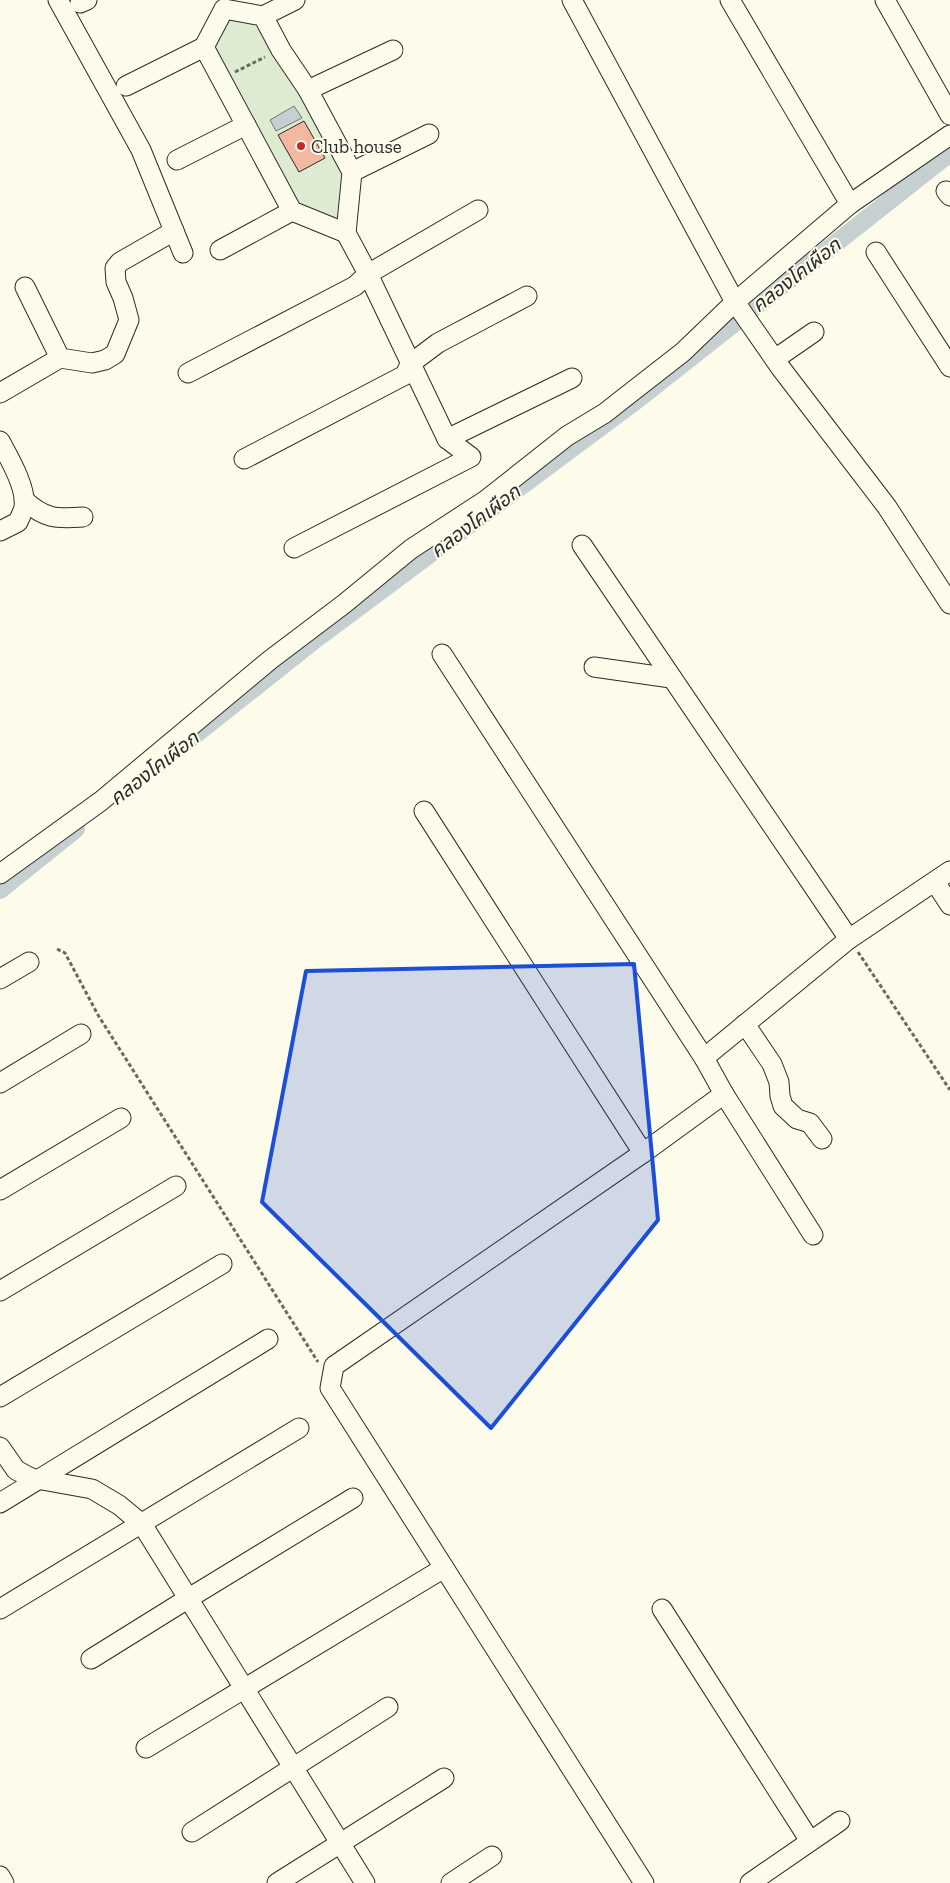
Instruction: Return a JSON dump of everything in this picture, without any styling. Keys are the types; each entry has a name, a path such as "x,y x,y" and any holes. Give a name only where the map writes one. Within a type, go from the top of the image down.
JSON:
{"street":[{"path":"58,0 141,150 183,253"},
{"path":"126,86 204,47 222,4 263,16 295,0"},
{"path":"572,0 737,305 749,324 886,507 950,604"},
{"path":"730,0 850,204"},
{"path":"885,0 950,115"},
{"path":"263,16 281,50 308,90 352,172 346,233 368,274 447,438 470,457 294,548"},
{"path":"204,47 292,211 346,233"},
{"path":"308,90 393,50"},
{"path":"176,160 246,125"},
{"path":"352,172 429,134"},
{"path":"0,874 108,795 270,660 344,604 411,549 486,500 567,436 605,413 683,352 850,204 950,135"},
{"path":"188,373 355,286 368,274 478,210"},
{"path":"220,250 292,211"},
{"path":"0,394 60,358 92,363 105,360 115,354 130,320 116,282 114,268 120,262 174,231"},
{"path":"876,252 950,367"},
{"path":"24,287 60,358"},
{"path":"244,459 405,376 410,364 438,343 527,296"},
{"path":"775,359 814,332"},
{"path":"447,438 572,378"},
{"path":"0,441 19,480 24,500 24,508 18,522 0,531"},
{"path":"24,500 36,511 50,517 60,519 83,517"},
{"path":"582,545 849,939"},
{"path":"442,654 704,1058 724,1094 813,1235"},
{"path":"594,667 671,678"},
{"path":"424,811 643,1153"},
{"path":"704,1058 849,939 943,876 950,905"},
{"path":"0,979 29,962"},
{"path":"746,1024 772,1064 780,1082 782,1106 797,1119 810,1123 822,1140"},
{"path":"0,1083 81,1034"},
{"path":"644,1883 330,1388 334,1366 643,1153 724,1094"},
{"path":"0,1190 121,1118"},
{"path":"0,1292 176,1186"},
{"path":"0,1397 222,1264"},
{"path":"0,1503 268,1339"},
{"path":"0,1608 299,1428"},
{"path":"0,1447 16,1470 31,1478 92,1489 119,1504 142,1524 365,1883"},
{"path":"91,1659 353,1498"},
{"path":"146,1748 444,1568"},
{"path":"662,1609 810,1841"},
{"path":"192,1832 388,1708"},
{"path":"276,1883 444,1778"},
{"path":"757,1881 840,1821"},
{"path":"451,1883 492,1856"},
{"path":"0,1876 4,1883"}],"path":[{"path":"221,79 281,50"},
{"path":"849,939 950,1090"},
{"path":"57,949 65,953 98,1015 331,1381"}],"highlighted area":[{"path":"634,964 658,1220 491,1428 262,1202 306,971"}],"green space":[{"path":"224,9 263,16 352,172 346,233 292,211 204,47"}],"shaded area":[{"path":"294,106 302,118 276,131 270,120"}],"building":[{"name":"Club house","path":"304,121 325,158 299,172 278,135"}],"waterway":[{"name":"คลองโคเผือก","path":"176,750 316,639 637,400 950,153"},
{"name":"คลองโคเผือก","path":"0,890 76,829"}],"place":[{"name":"Club house","path":"301,146"}]}
